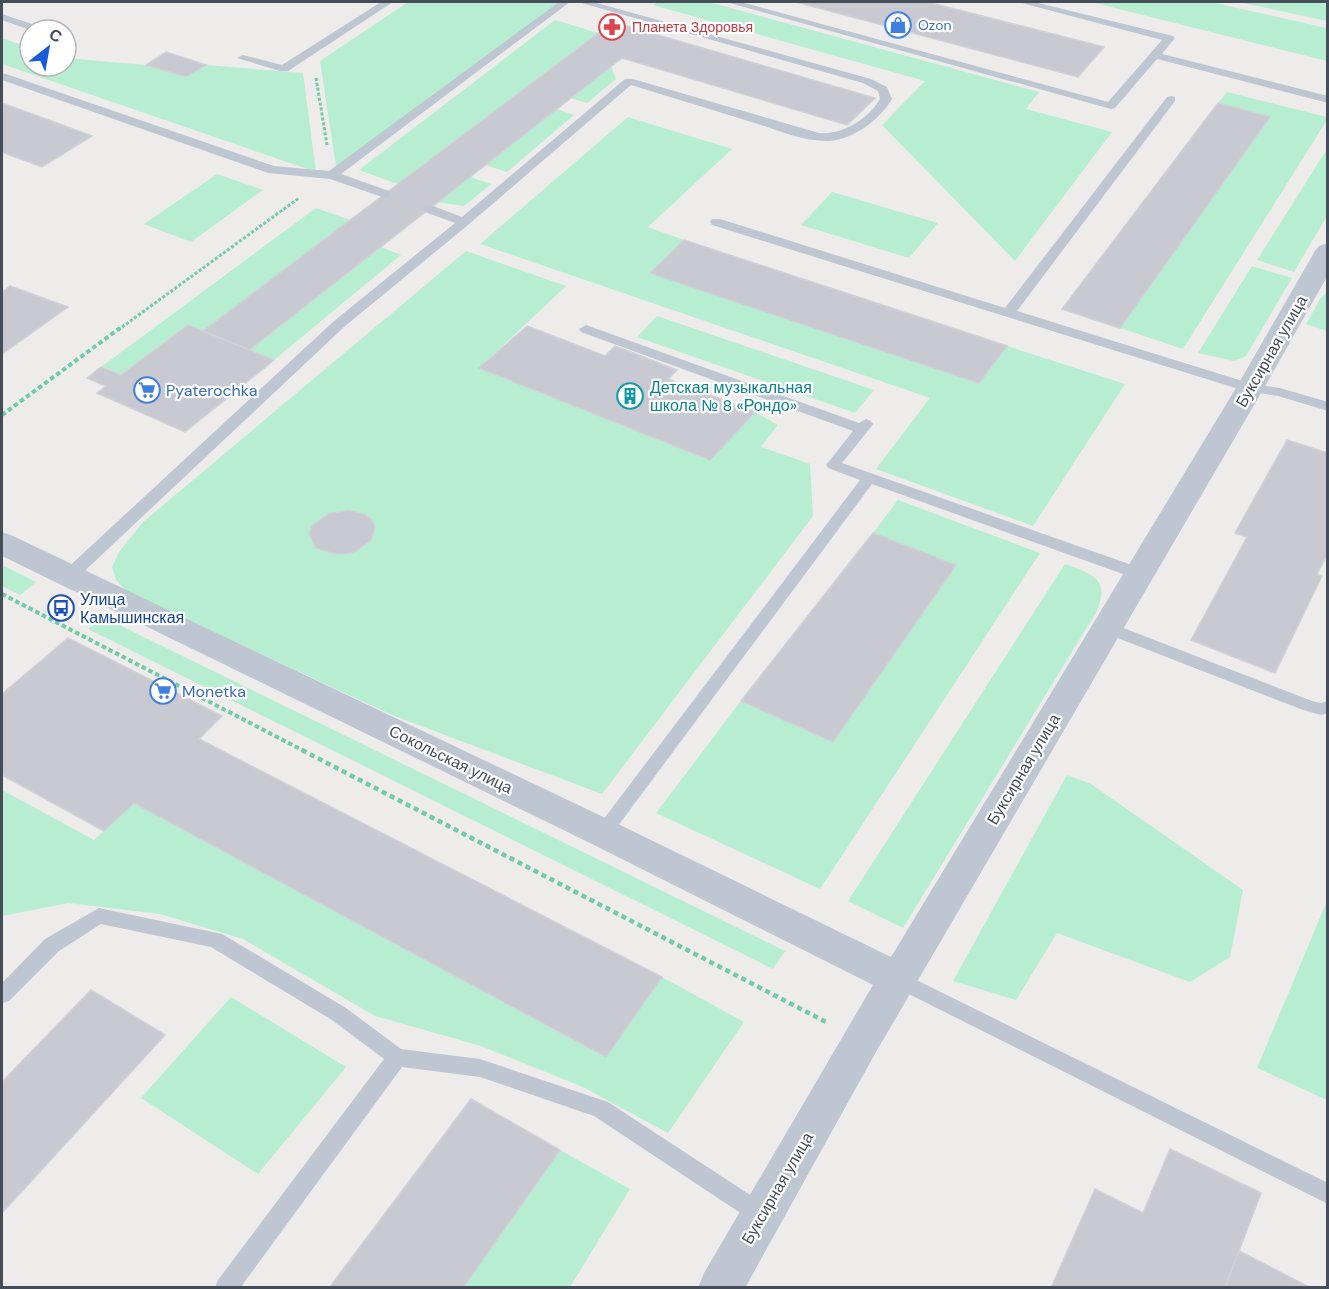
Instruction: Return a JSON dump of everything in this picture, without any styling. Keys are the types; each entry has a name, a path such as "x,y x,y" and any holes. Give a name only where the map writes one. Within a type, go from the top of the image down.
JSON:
{"street":[{"name":"Буксирная улица","path":"720,1287 862,1040 1250,388 1319,282 1328,251"},
{"name":"Сокольская улица","path":"2,543 603,833 898,979"}],"lane":[{"path":"243,58 284,69 388,2"},
{"path":"332,175 565,2"},
{"path":"69,576 339,324 464,222 629,81 799,133 820,137 832,137 848,131 877,110 886,99 883,89 867,81 583,2"},
{"path":"732,2 1111,106 1169,38 1023,2"},
{"path":"2,17 18,22"},
{"path":"1154,55 1328,100"},
{"path":"2,76 272,170 332,175 385,194"},
{"path":"1009,312 1171,99"},
{"path":"429,209 464,222"},
{"path":"716,222 1250,388 1280,392 1328,407"},
{"path":"586,329 864,426 833,465 1140,574"},
{"path":"603,833 869,478"},
{"path":"1108,628 1309,706 1321,709 1328,707"},
{"path":"2,995 52,945 99,916 215,940 339,1014 397,1057 480,1068 601,1109 762,1215"},
{"path":"898,979 1328,1194"},
{"path":"226,1287 397,1057"}],"path":[{"path":"2,415 332,175 312,51"},
{"path":"2,595 862,1040"}],"green space":[{"path":"408,2 561,2 336,166 320,61"},
{"path":"657,2 709,2 1039,92 1026,109 1112,132 1015,261 882,125 925,81 653,5"},
{"path":"1091,2 1211,2 1327,28 1327,61"},
{"path":"1238,2 1318,2 1327,4 1327,21"},
{"path":"555,20 598,33 398,184 359,170"},
{"path":"2,38 18,44 18,70 2,64"},
{"path":"78,59 146,65 186,77 206,65 303,73 316,172 43,78 78,78"},
{"path":"611,66 616,79 587,103 570,98"},
{"path":"1227,92 1327,117 1327,120 1183,349 1120,328 1270,117 1218,103"},
{"path":"557,109 574,115 507,172 485,165"},
{"path":"628,117 732,149 648,227 684,240 650,273 979,383 1007,346 1125,384 1033,526 876,469 930,398 480,244"},
{"path":"1327,149 1327,216 1294,272 1257,260"},
{"path":"217,174 263,190 191,242 144,224"},
{"path":"470,177 491,184 464,206 437,202"},
{"path":"832,192 938,223 909,258 801,225"},
{"path":"316,208 350,220 203,331 187,325 121,375 101,367"},
{"path":"381,247 401,255 274,360 249,350"},
{"path":"466,251 566,286 479,368 710,460 755,412 778,425 761,447 810,464 813,516 602,794 392,715 126,591 116,580 112,567 119,552 143,522"},
{"path":"1252,266 1292,278 1246,356 1234,361 1198,353"},
{"path":"1327,292 1327,331 1306,324 1320,299"},
{"path":"657,316 874,390 855,413 637,337"},
{"path":"898,500 1040,553 820,889 656,813 741,701 833,741 956,565 873,533"},
{"path":"1065,564 1084,571 1096,579 1101,592 1097,611 903,928 848,901"},
{"path":"2,565 36,582 20,595 2,586"},
{"path":"103,617 785,951 773,969 88,629"},
{"path":"1067,775 1091,784 1243,890 1230,957 1190,982 1057,933 1016,1000 953,981"},
{"path":"2,790 94,840 134,803 605,1057 662,977 744,1022 668,1133 583,1087 481,1046 375,1016 243,939 160,914 68,903 2,916"},
{"path":"1327,901 1327,1100 1257,1068"},
{"path":"231,997 346,1067 258,1174 141,1098"},
{"path":"560,1150 630,1189 570,1287 463,1287"}],"building":[{"path":"796,2 927,2 1104,47 1078,77"},
{"path":"613,22 875,98 847,125 622,58 249,350 203,331"},
{"path":"166,52 206,65 186,77 146,65"},
{"path":"2,103 92,136 42,167 2,152"},
{"path":"1218,103 1270,117 1120,328 1062,309"},
{"path":"684,240 1007,346 979,383 650,273"},
{"path":"10,286 68,307 2,354 2,292"},
{"path":"188,325 274,360 185,432 97,393 106,386 87,378 101,367 121,375"},
{"name":"Детская музыкальная школа № 8 «Рондо»","path":"527,326 605,356 615,346 677,370 668,379 755,412 710,460 479,368"},
{"path":"1287,440 1328,453 1328,553 1317,574 1322,576 1275,673 1191,640 1247,537 1235,533"},
{"path":"349,510 366,515 372,520 375,527 371,540 356,551 346,554 335,554 316,548 309,534 312,526 328,514"},
{"path":"873,533 956,565 833,742 741,701"},
{"path":"68,638 222,716 199,739 662,977 606,1057 134,803 104,831 2,775 2,694"},
{"path":"91,990 165,1035 2,1213 2,1082"},
{"path":"471,1099 560,1150 463,1288 329,1288"},
{"path":"1170,1149 1261,1193 1225,1288 1051,1288 1095,1189 1143,1213"},
{"path":"1239,1251 1311,1288 1225,1288"}],"place":[{"name":"Ozon","path":"898,25"},
{"name":"Планета Здоровья","path":"612,27"},
{"name":"Pyaterochka","path":"147,390"},
{"name":"Детская музыкальная школа № 8 «Рондо»","path":"630,396"},
{"name":"Улица Камышинская","path":"61,608"},
{"name":"Monetka","path":"163,691"}]}
